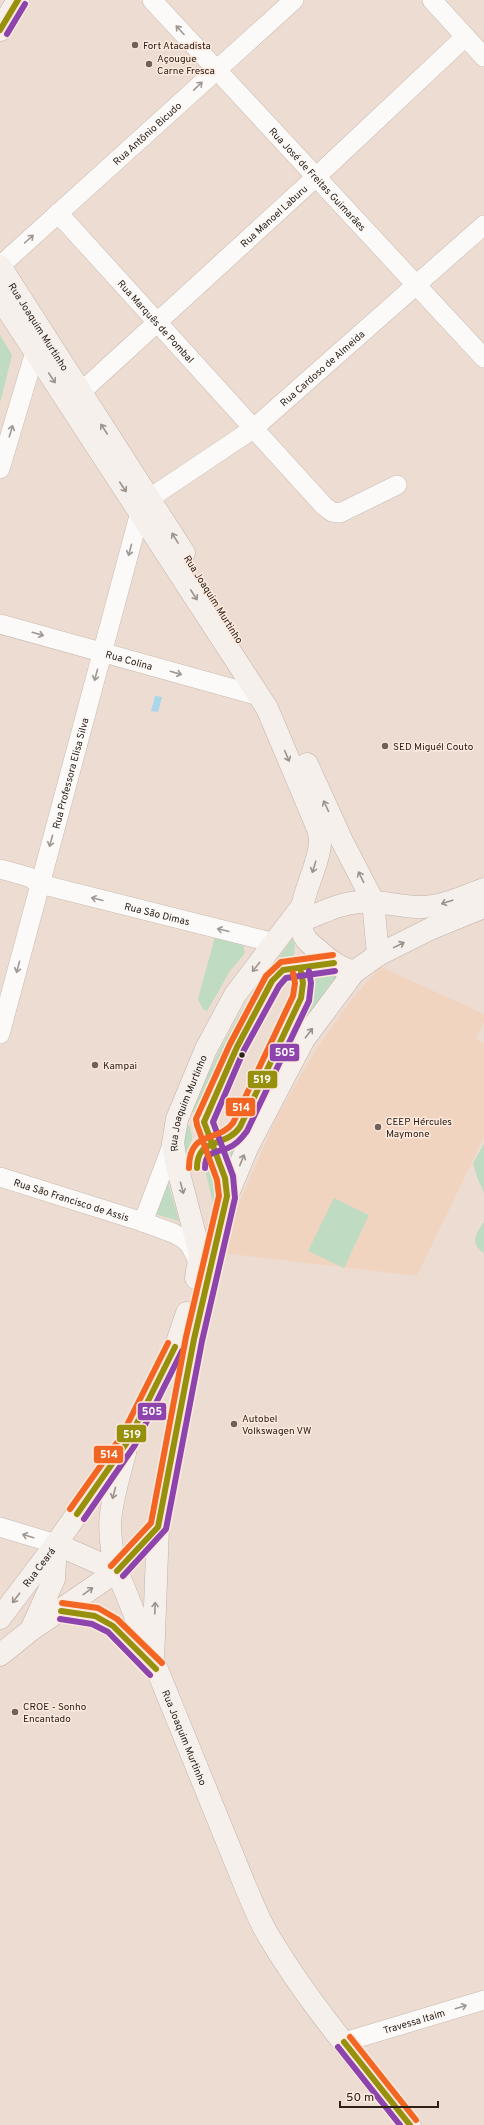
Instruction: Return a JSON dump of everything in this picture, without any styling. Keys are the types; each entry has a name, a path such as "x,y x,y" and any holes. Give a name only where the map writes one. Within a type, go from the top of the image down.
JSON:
{"main road":[{"path":"0,30 18,0"},
{"name":"Rua Joaquim Murtinho","path":"0,266 42,329 81,392 145,505 267,708 318,829 320,841 318,854 297,917 275,942 235,995 206,1049 177,1119 173,1143 176,1162 200,1254 185,1323 174,1351 128,1441 76,1514"},
{"name":"Rua Joaquim Murtinho","path":"0,298 35,351 145,505 278,701 342,841 373,901 378,955"},
{"path":"354,972 341,967 320,953 306,939 297,917 357,902 373,901 397,905 430,907 444,904 484,889"},
{"path":"155,1665 158,1527 194,1339 227,1196 247,1148 304,1039 354,972 378,955 432,928 484,908"},
{"name":"Rua Joaquim Murtinho","path":"128,1441 110,1510 108,1531 111,1552 117,1571 246,1888 267,1933 287,1966 344,2042 410,2125"},
{"name":"Rua Ceará","path":"0,1618 56,1544 76,1514"},
{"path":"0,1655 31,1630 61,1611 117,1571 158,1527"},
{"path":"31,1630 54,1579 56,1544 117,1571"},
{"path":"61,1611 95,1616 113,1626 155,1665"}],"street":[{"name":"Rua José de Freitas Guimarães","path":"152,0 484,358"},
{"name":"Rua Antônio Bicudo","path":"0,266 156,126 215,69 294,0"},
{"path":"432,0 484,57"},
{"name":"Rua Manoel Laburu","path":"81,392 316,177 465,36"},
{"name":"Rua Marquês de Pombal","path":"58,213 324,506 332,512 340,513 398,485"},
{"name":"Rua Cardoso de Almeida","path":"145,505 254,429 484,224"},
{"path":"0,469 42,329"},
{"name":"Rua Professora Elisa Silva","path":"0,1034 102,652 145,505"},
{"name":"Rua Colina","path":"0,624 259,696"},
{"name":"Rua São Dimas","path":"0,869 29,877 40,884 275,942"},
{"path":"143,1222 173,1143"},
{"name":"Rua São Francisco de Assis","path":"0,1177 143,1222 184,1239 193,1249 198,1264"},
{"path":"0,1527 56,1544"},
{"name":"Travessa Itaim","path":"344,2042 484,2000"}],"shaded area":[{"name":"CEEP Hércules Maymone","path":"381,967 484,1014 484,1022 476,1039 484,1043 484,1137 417,1276 222,1253 239,1203 277,1116 317,1048 355,995"}],"green space":[{"path":"0,335 12,355 0,403"},
{"path":"215,937 243,944 245,953 230,971 207,1011 203,1009 198,999"},
{"path":"292,939 295,943 293,963 271,972 264,979 225,1055 198,1115 190,1111 220,1049 243,1008"},
{"path":"335,974 339,977 329,985 277,1067 243,1132 241,1131 308,996 309,980"},
{"path":"184,1123 190,1126 192,1138 186,1163 182,1155"},
{"path":"232,1141 237,1145 228,1170 219,1151"},
{"path":"484,1144 484,1193 473,1163"},
{"path":"210,1164 220,1195 215,1212 206,1173 207,1165"},
{"path":"166,1176 179,1221 152,1213"},
{"path":"334,1198 369,1215 344,1268 308,1251"},
{"path":"484,1222 484,1253 479,1250 475,1242 475,1238"}],"water":[{"path":"155,696 162,697 158,712 151,711"}],"transit line":[{"name":"519","path":"0,30 18,0"},
{"name":"505","path":"7,34 25,4"},
{"name":"514","path":"111,1566 151,1523 186,1337 219,1196 217,1180 196,1119 230,1044 266,976 281,962 333,955"},
{"name":"519","path":"117,1571 158,1527 194,1339 227,1196 225,1178 204,1122 237,1047 272,981 283,970 334,963"},
{"name":"505","path":"205,1168 205,1162 209,1156 234,1145 247,1131 309,1001 311,983 309,971"},
{"name":"505","path":"123,1576 166,1529 202,1341 235,1198 233,1176 213,1122 244,1050 279,986 286,978 335,971"},
{"name":"519","path":"197,1168 198,1158 202,1151 234,1134 240,1127 301,998 303,983 301,972"},
{"name":"514","path":"189,1168 190,1156 194,1147 205,1138 227,1129 233,1123 293,996 295,983 293,973"},
{"name":"514","path":"70,1509 121,1437 168,1343"},
{"name":"519","path":"77,1514 128,1441 175,1347"},
{"name":"505","path":"84,1519 135,1445 182,1351"},
{"name":"514","path":"62,1603 98,1608 117,1619 162,1663"},
{"name":"519","path":"61,1611 95,1616 113,1626 156,1669"},
{"name":"505","path":"60,1619 92,1624 108,1632 150,1675"},
{"name":"514","path":"350,2037 416,2120"},
{"name":"519","path":"344,2042 410,2125"},
{"name":"505","path":"338,2047 400,2125"}],"place":[{"name":"Fort Atacadista","path":"135,45"},
{"name":"Açougue Carne Fresca","path":"149,64"},
{"name":"SED Miguél Couto","path":"385,746"},
{"name":"Kampai","path":"95,1065"},
{"name":"CEEP Hércules Maymone","path":"378,1127"},
{"name":"Autobel Volkswagen VW","path":"234,1424"},
{"name":"CROE - Sonho Encantado","path":"15,1712"}]}
